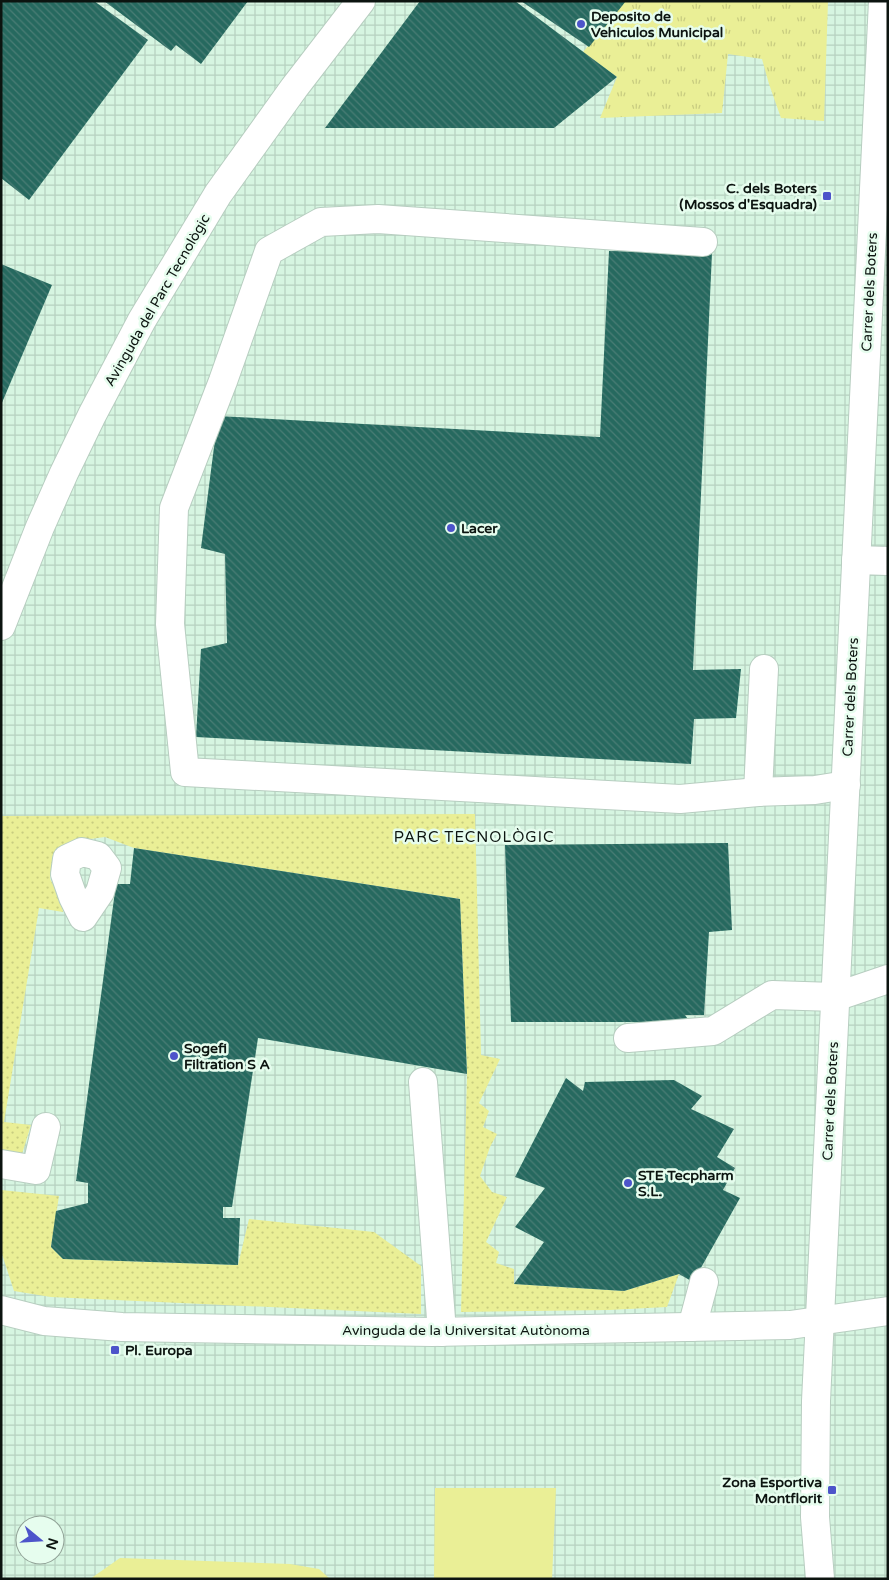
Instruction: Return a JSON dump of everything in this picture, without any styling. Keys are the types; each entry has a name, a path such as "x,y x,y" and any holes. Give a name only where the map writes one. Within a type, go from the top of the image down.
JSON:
{"street":[{"name":"Avinguda del Parc Tecnològic","path":"1,626 40,527 64,473 142,320 218,194 294,88 361,1"},
{"name":"Carrer dels Boters","path":"820,1579 815,1517 816,1393 883,1"},
{"path":"703,242 378,219 321,222 269,251 223,381 174,508 170,624 185,772 680,799 758,792 815,790 846,785"},
{"path":"856,560 888,560"},
{"path":"758,792 764,669"},
{"path":"628,1038 713,1031 772,995 835,997 888,979"},
{"path":"423,1082 442,1332"},
{"path":"1,1164 36,1170 46,1127"},
{"path":"692,1327 704,1282"},
{"name":"Avinguda de la Universitat Autònoma","path":"1,1310 44,1321 122,1327 442,1332 790,1325 888,1311"},
{"name":"Avinguda de la Universitat Autònoma","path":"1,1324 44,1321"}],"shaded area":[{"path":"1,1 888,1 888,1579 1,1579"}],"green space":[{"path":"625,1 828,1 824,121 781,118 762,59 728,54 722,113 600,118 617,77 583,52"},
{"path":"475,814 481,1055 500,1059 479,1103 489,1111 483,1127 497,1134 490,1147 480,1176 492,1192 507,1197 486,1242 499,1252 496,1263 514,1269 514,1284 624,1291 679,1274 667,1307 609,1310 461,1312 467,1074 460,899 134,848 105,837 75,841 53,855 50,879 61,899 63,912 39,908 4,1122 31,1125 22,1154 1,1151 1,816"},
{"path":"1,1190 59,1196 51,1247 63,1259 238,1265 249,1219 374,1232 421,1266 421,1314 51,1297 14,1291 1,1251"},
{"path":"435,1488 556,1488 552,1579 434,1579"},
{"path":"120,1558 290,1564 319,1569 330,1579 90,1579"}],"building":[{"path":"1,1 94,1 148,40 29,200 1,178"},
{"path":"104,1 248,1 201,64 176,45 171,51"},
{"path":"420,1 515,1 617,77 554,128 325,128"},
{"name":"Deposito de Vehiculos Municipal","path":"521,1 626,1 589,47"},
{"name":"Lacer","path":"609,251 712,253 693,670 741,669 736,718 694,719 691,764 196,737 201,649 227,643 225,554 201,548 218,416 600,437"},
{"path":"1,264 52,285 1,405"},
{"path":"728,843 732,930 709,932 704,1015 685,1015 690,1022 511,1022 505,845"},
{"name":"Sogefi Filtration S A","path":"134,848 460,899 467,1074 258,1038 232,1207 223,1207 223,1218 240,1218 238,1265 63,1259 51,1247 56,1211 88,1203 88,1183 76,1181 116,884 130,884"},
{"name":"STE Tecpharm S.L.","path":"566,1078 583,1091 585,1082 674,1080 702,1096 691,1109 734,1129 717,1157 735,1168 723,1190 740,1198 693,1282 679,1274 624,1291 514,1284 544,1242 515,1227 545,1188 515,1177"}],"place":[{"name":"Deposito de Vehiculos Municipal","path":"581,24"},
{"name":"C. dels Boters (Mossos d'Esquadra)","path":"827,196"},
{"name":"Lacer","path":"451,528"},
{"name":"Sogefi Filtration S A","path":"174,1056"},
{"name":"STE Tecpharm S.L.","path":"628,1183"},
{"name":"Pl. Europa","path":"115,1350"},
{"name":"Zona Esportiva Montflorit","path":"832,1490"}],"district":[{"name":"PARC TECNOLÒGIC","path":"474,837"}]}
